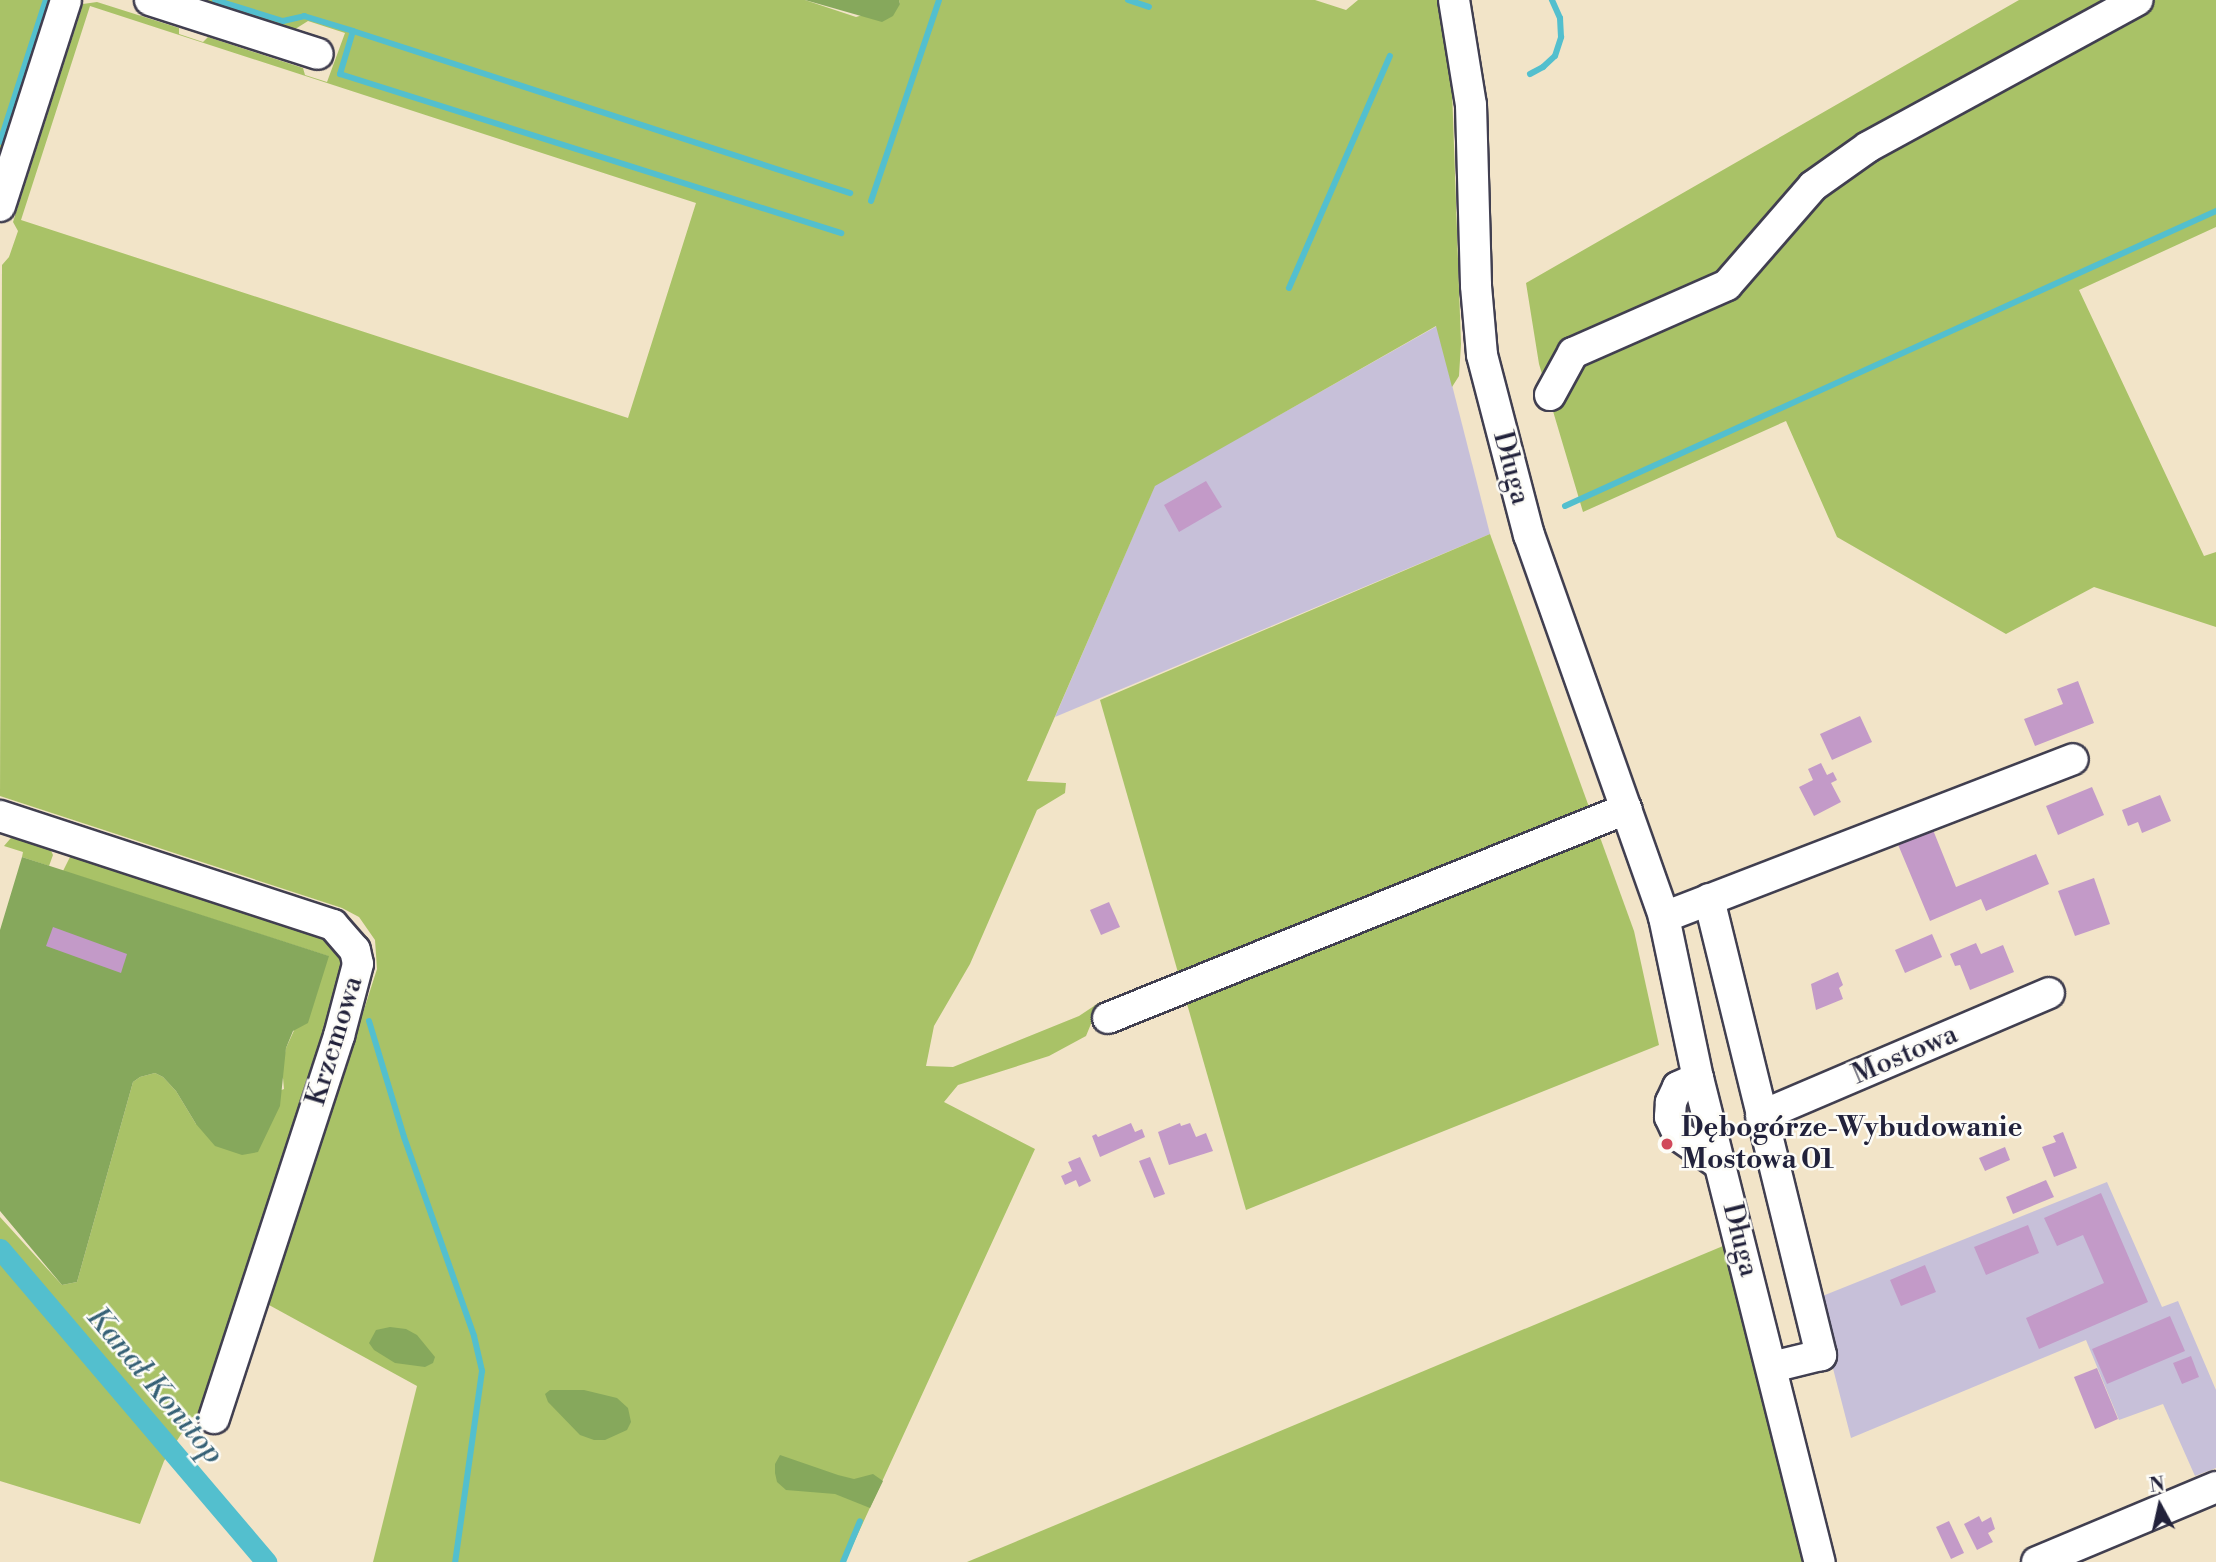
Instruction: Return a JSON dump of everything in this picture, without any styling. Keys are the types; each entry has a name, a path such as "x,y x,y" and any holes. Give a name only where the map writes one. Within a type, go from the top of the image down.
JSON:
{"street":[{"path":"0,206 66,0"},
{"path":"150,0 318,54"},
{"name":"Długa","path":"1454,0 1471,105 1476,286 1482,355 1529,535 1664,917 1698,1078 1820,1562"},
{"path":"1550,395 1573,353 1727,285 1813,186 1868,147 2138,0"},
{"path":"1664,917 2073,759"},
{"path":"1108,1018 1626,809"},
{"name":"Krzemowa","path":"0,816 332,925 355,950 358,964 338,1036 214,1418"},
{"path":"1709,899 1821,1354 1772,1367"},
{"name":"Mostowa","path":"1761,1116 2049,993"},
{"path":"2037,1562 2216,1487"}],"shaded area":[{"path":"1437,326 1490,534 1055,717 1155,485"},
{"path":"2107,1182 2162,1307 2178,1301 2216,1390 2216,1468 2195,1476 2163,1404 2119,1420 2086,1340 1851,1438 1815,1299"}],"green space":[{"path":"0,0 52,0 0,162"},
{"path":"186,0 805,0 856,17 900,4 899,0 1315,0 1346,10 1358,0 1437,0 1452,89 1461,344 1459,376 1452,387 1436,326 1155,486 1027,781 1066,783 1065,793 1037,810 970,964 934,1026 926,1066 953,1067 1079,1016 1100,1002 1086,1036 1049,1056 958,1085 944,1102 1035,1149 845,1562 373,1562 417,1386 269,1305 377,969 375,940 359,917 342,908 0,796 2,265 9,257 18,231 13,222 83,4 97,2 179,28 179,34 203,42 208,37 303,68 305,75 327,82 345,33 308,21 289,33","holes":["90,6 696,203 628,418 21,220"]},
{"path":"805,0 899,0 900,4 893,16 882,22"},
{"path":"2019,0 2216,0 2216,227 2079,290 2204,556 2216,552 2216,627 2094,587 2006,634 1837,537 1786,421 1583,512 1539,364 1526,283"},
{"path":"1490,534 1634,931 1659,1045 1246,1210 1100,700"},
{"path":"16,832 48,844 53,855 49,866 22,857 23,852 4,846"},
{"path":"80,853 264,914 328,941 341,953 342,961 324,1037 199,1419 192,1417 164,1461 140,1524 0,1481 0,1217 62,1285 77,1282 133,1082 155,1073 163,1077 176,1091 196,1124 284,1089 282,1067 286,1048 328,956 63,871 71,855"},
{"path":"22,857 329,956 308,1023 293,1031 286,1048 280,1106 258,1152 242,1155 215,1146 163,1077 155,1073 133,1082 77,1282 62,1285 0,1211 0,930"},
{"path":"1723,1246 1804,1562 967,1562"},
{"path":"390,1327 406,1329 417,1335 435,1357 433,1363 425,1367 395,1363 374,1350 369,1343 376,1330"},
{"path":"550,1390 584,1390 617,1398 628,1408 631,1422 627,1430 605,1440 594,1440 580,1435 548,1402 545,1394"},
{"path":"780,1455 838,1475 854,1479 873,1474 883,1481 870,1508 835,1494 786,1490 777,1482 775,1473 775,1464"}],"building":[{"path":"1206,481 1222,507 1179,532 1164,505"},
{"path":"2078,681 2094,723 2035,746 2024,719 2063,704 2057,689"},
{"path":"1860,716 1872,742 1832,760 1820,734"},
{"path":"1821,763 1827,775 1833,772 1837,780 1831,783 1841,802 1814,816 1799,787 1813,780 1808,769"},
{"path":"2092,787 2104,815 2058,835 2046,806"},
{"path":"2160,795 2171,821 2142,833 2138,822 2128,826 2122,810"},
{"path":"1929,820 1956,887 2036,854 2049,884 1986,911 1981,899 1930,921 1894,835"},
{"path":"2094,878 2110,924 2075,936 2058,891"},
{"path":"1109,902 1120,927 1101,935 1090,910"},
{"path":"53,927 127,954 121,973 46,946"},
{"path":"1932,934 1942,957 1905,973 1895,950"},
{"path":"1976,943 1981,954 2003,945 2014,972 1970,990 1960,965 1955,966 1950,954"},
{"path":"1838,972 1843,985 1839,988 1843,999 1816,1010 1811,984"},
{"path":"1131,1123 1135,1132 1142,1129 1145,1137 1100,1157 1092,1136 1096,1134 1098,1137"},
{"path":"1180,1123 1181,1126 1190,1123 1196,1137 1206,1133 1213,1151 1169,1165 1158,1132"},
{"path":"2063,1132 2077,1168 2054,1177 2042,1147 2056,1142 2053,1136"},
{"path":"2005,1147 2010,1160 1985,1171 1979,1158"},
{"path":"1080,1157 1091,1181 1079,1187 1076,1180 1065,1185 1061,1176 1072,1171 1068,1162"},
{"path":"1150,1157 1165,1194 1154,1198 1139,1161"},
{"path":"2046,1180 2054,1197 2013,1214 2006,1197"},
{"path":"2101,1193 2148,1302 2039,1349 2026,1318 2104,1283 2083,1235 2057,1246 2044,1218"},
{"path":"2028,1225 2039,1253 1986,1275 1974,1247"},
{"path":"1925,1265 1936,1292 1901,1306 1890,1280"},
{"path":"2170,1316 2185,1351 2107,1384 2092,1349"},
{"path":"2191,1356 2199,1377 2182,1384 2173,1363"},
{"path":"2097,1368 2118,1419 2095,1429 2074,1377"},
{"path":"1979,1516 1982,1522 1991,1517 1995,1529 1988,1533 1993,1542 1977,1550 1964,1524"},
{"path":"1949,1521 1964,1553 1951,1559 1936,1527"}],"waterway":[{"path":"0,142 46,0"},
{"path":"215,0 283,21 304,16 353,31 340,74 841,233"},
{"path":"871,201 939,0"},
{"path":"1128,0 1149,7"},
{"path":"1530,74 1555,56 1561,37 1560,18 1552,0"},
{"path":"353,31 850,193"},
{"path":"1289,288 1390,56"},
{"path":"1565,506 2216,211"},
{"path":"369,1021 404,1137 474,1336 482,1371 455,1562"},
{"name":"Kanał Konitop","path":"0,1249 266,1562"},
{"path":"843,1562 860,1521"}],"place":[{"name":"Dębogórze-Wybudowanie Mostowa 01","path":"1667,1144"}]}
